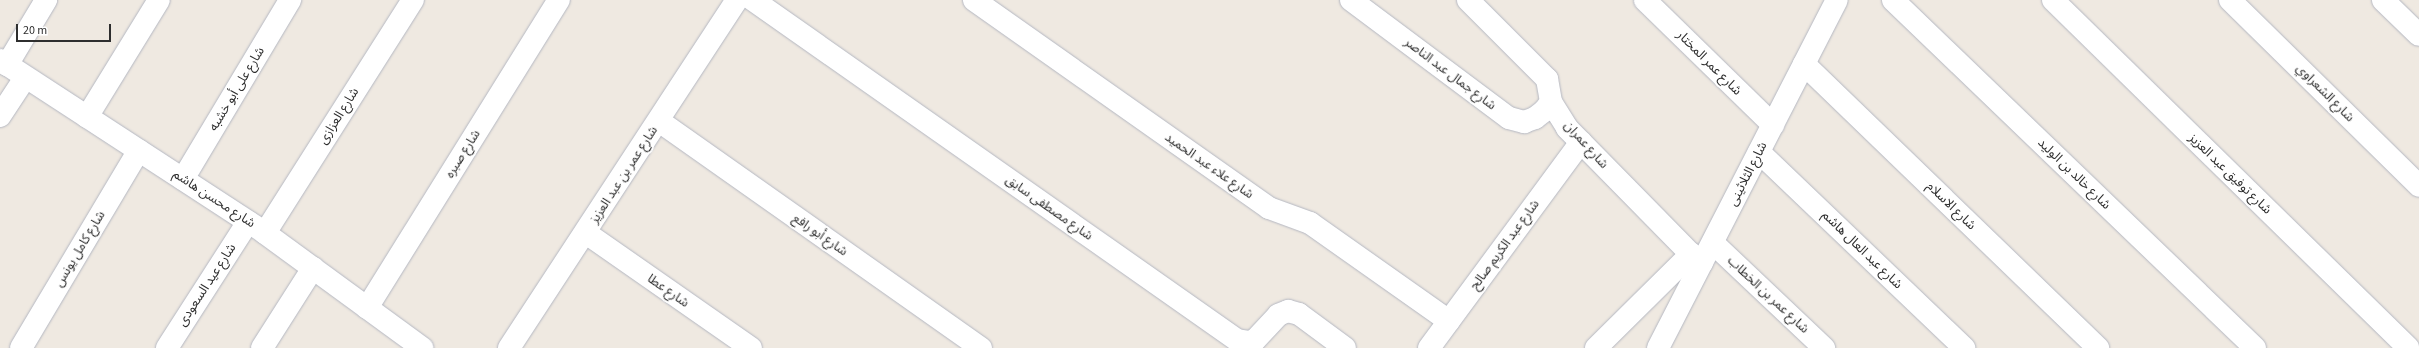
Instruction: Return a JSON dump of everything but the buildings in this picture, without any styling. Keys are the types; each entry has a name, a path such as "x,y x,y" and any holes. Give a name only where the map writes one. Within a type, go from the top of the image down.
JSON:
{"street":[{"path":"4,62 46,0"},
{"path":"87,117 159,0"},
{"name":"شارع على أبو خشبه","path":"183,179 290,0"},
{"name":"شارع العزازى","path":"257,227 412,0"},
{"name":"شارع صبره","path":"368,308 559,0"},
{"name":"شارع عمر بن عبد العزيز","path":"518,345 586,233 737,0"},
{"name":"شارع مصطفى سابق","path":"753,0 1237,340 1250,342 1255,340 1278,315 1288,311 1299,314 1345,348"},
{"name":"شارع علاء عبد الحميد","path":"974,0 1269,208 1310,222 1449,321"},
{"name":"شارع جمال عبد الناصر","path":"1351,0 1509,118 1524,122 1535,118 1544,111 1551,102"},
{"name":"شارع عمران","path":"1468,0 1547,79 1551,102 1567,128 1697,259"},
{"name":"شارع عمر المختار","path":"1645,0 1773,126"},
{"name":"شارع الثلاثينى","path":"1658,348 1697,259 1712,243 1837,0"},
{"name":"شارع خالد بن الوليد","path":"1893,0 2256,348"},
{"name":"شارع توفيق عبد العزيز","path":"2053,0 2408,348"},
{"name":"شارع الشعراوي","path":"2230,0 2419,186"},
{"path":"2383,0 2419,35"},
{"name":"شارع محسن هاشم","path":"4,62 25,78 257,227 422,348"},
{"name":"شارع الاسلام","path":"1804,64 2098,348"},
{"path":"0,116 25,78"},
{"name":"شارع أبو رافع","path":"658,121 981,348"},
{"name":"شارع عبد الكريم صالح","path":"1429,348 1581,142"},
{"name":"شارع كامل يونس","path":"21,348 139,150"},
{"name":"شارع عبد العال هاشم","path":"1759,152 1964,348"},
{"name":"شارع عيد السعودى","path":"166,348 257,227"},
{"name":"شارع عطا","path":"586,233 751,348"},
{"name":"شارع عمر بن الخطاب","path":"1712,243 1824,348"},
{"path":"1596,348 1697,259"},
{"path":"262,348 313,268"}]}
